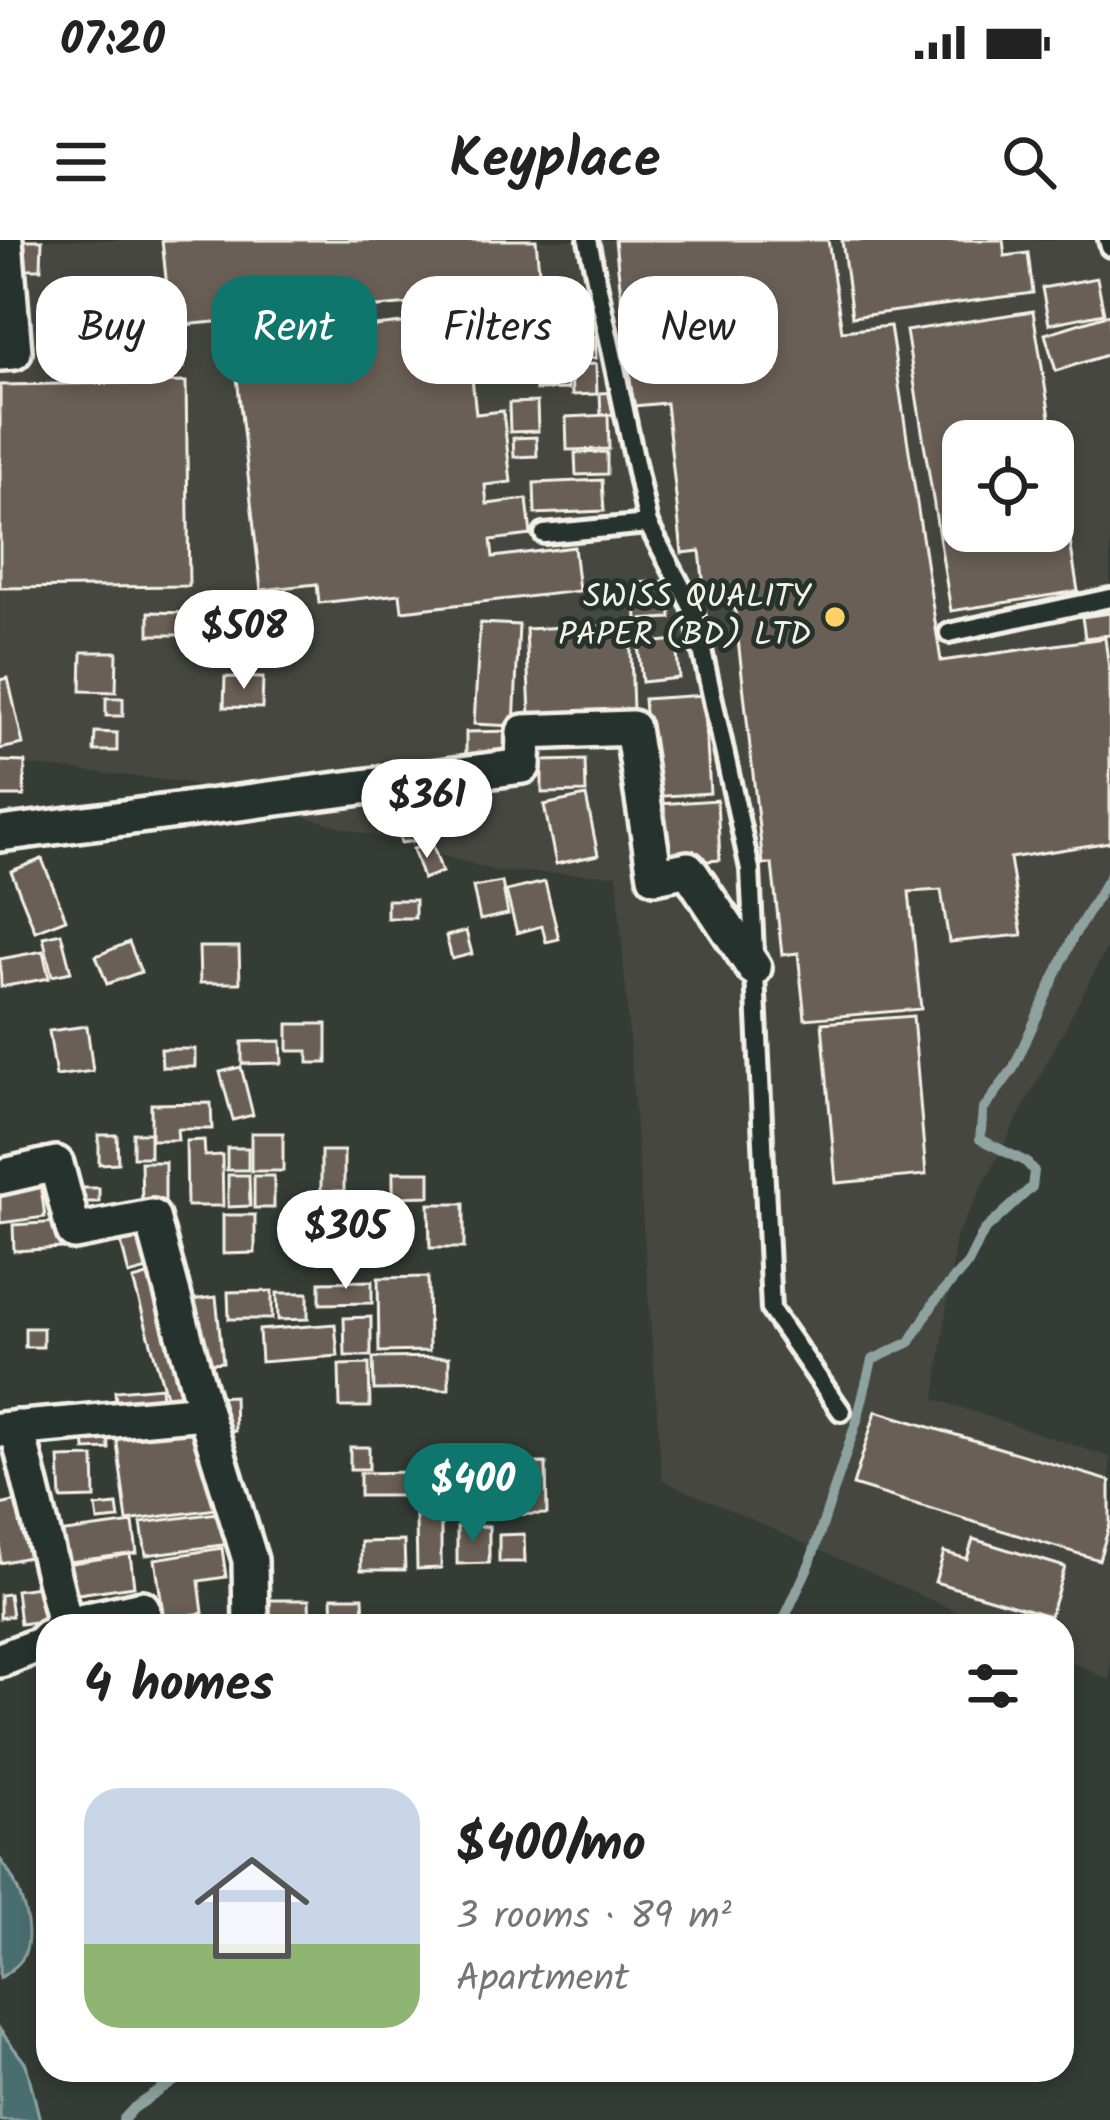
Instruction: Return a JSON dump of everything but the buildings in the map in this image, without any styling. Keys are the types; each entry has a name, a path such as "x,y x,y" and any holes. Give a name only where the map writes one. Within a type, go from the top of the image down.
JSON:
{"street":[{"path":"0,353 14,352 5,240"},
{"path":"0,834 523,766 524,732 632,728 655,876 688,868 754,968"},
{"path":"0,1177 56,1164 74,1232 152,1217 250,1560 251,1614"},
{"path":"54,1614 9,1429 205,1412"},
{"path":"118,1614 142,1608 143,1614"},
{"path":"0,1660 36,1646"}],"lane":[{"path":"588,240 647,524 693,610 750,868 770,1310 842,1411"},
{"path":"544,533 647,524"},
{"path":"949,633 1110,598"}],"shaded area":[{"path":"0,240 1110,240 1110,942 956,1237 935,1399 1110,1457 1110,1680 1074,1664 1074,1614 962,1614 662,1480 617,875 500,872 182,782 0,762"}],"water":[{"path":"0,1859 19,1893 28,1935 22,1959 0,1978"},
{"path":"0,2030 26,2064 40,2120 0,2120"}],"waterway":[{"path":"786,1614 810,1563 872,1360 910,1342 935,1301 968,1263 984,1231 1032,1187 1034,1171 1026,1162 980,1139 983,1110 1013,1069 1073,937 1110,876"},
{"path":"123,2120 173,2082"}],"place":[{"name":"SWISS QUALITY PAPER (BD) LTD","path":"835,617"}]}
